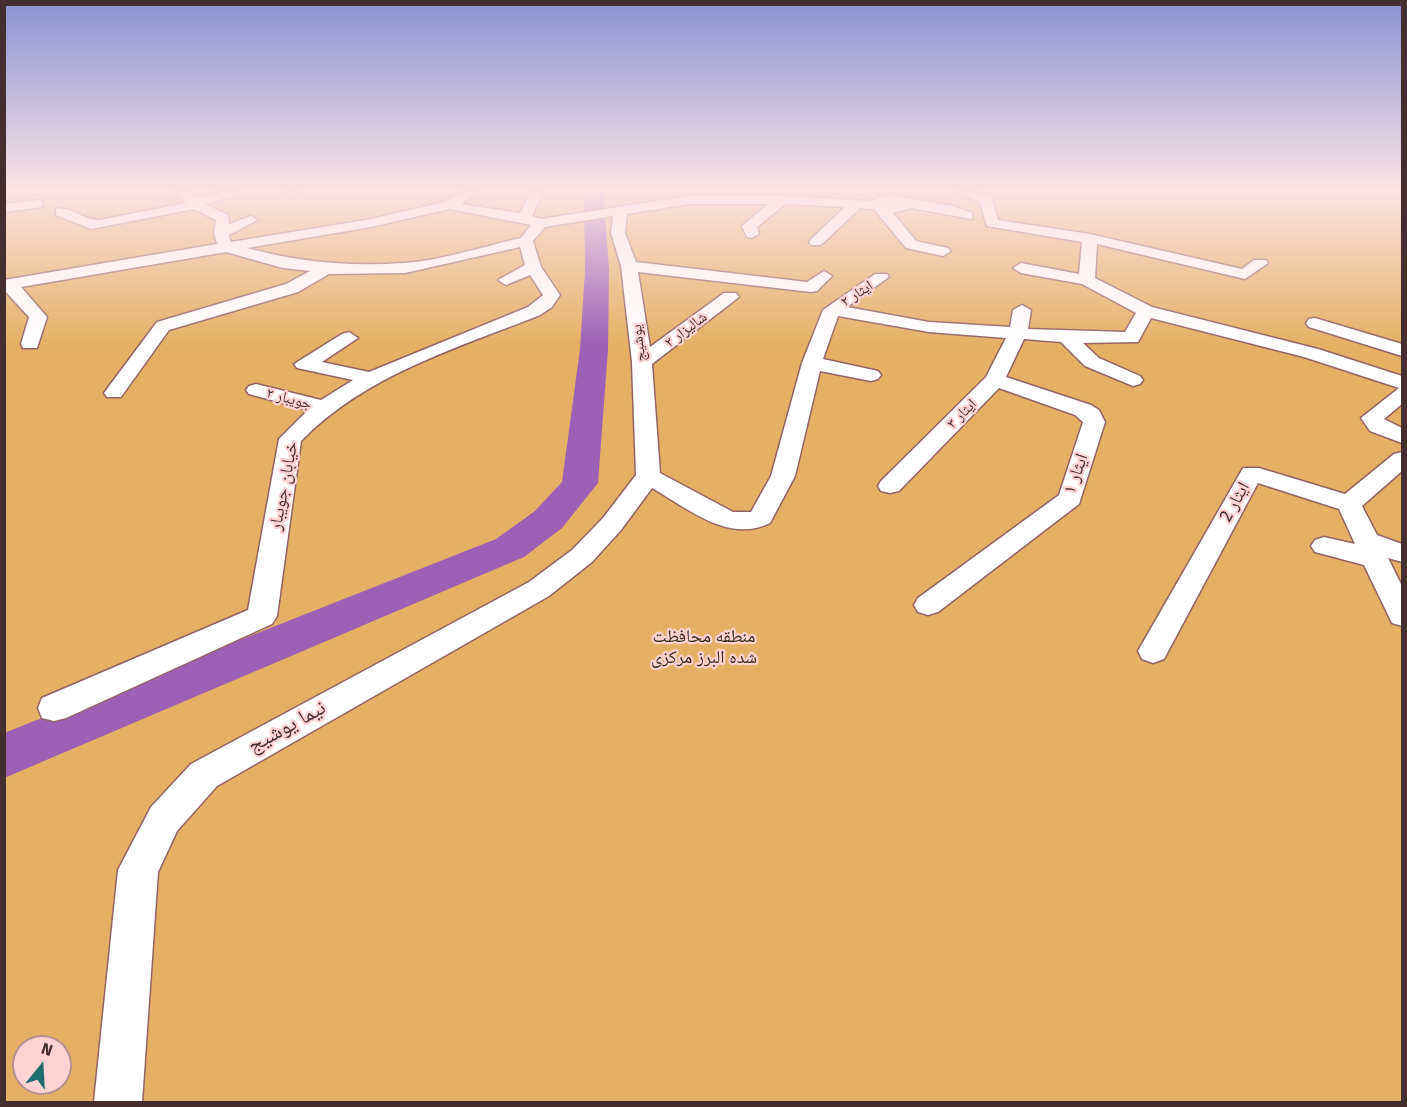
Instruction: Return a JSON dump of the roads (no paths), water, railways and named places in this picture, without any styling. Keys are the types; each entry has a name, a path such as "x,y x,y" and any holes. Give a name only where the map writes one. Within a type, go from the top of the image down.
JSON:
{"street":[{"path":"7,285 205,244"},
{"path":"233,244 283,263 326,269 405,268 480,244"},
{"name":"خیابان جویبار","path":"54,708 262,616 290,439 304,422 323,407 370,378 534,311 546,303 552,295 533,267 536,244"},
{"name":"یوشیج","path":"622,244 629,266 642,362 648,476"},
{"path":"910,244 943,251"},
{"path":"1087,280 1090,244"},
{"path":"1114,244 1245,274 1260,263"},
{"path":"369,268 388,254"},
{"path":"629,266 811,287 824,276"},
{"path":"506,280 533,267"},
{"path":"1021,268 1087,280 1146,311 1311,353 1402,383"},
{"path":"114,393 163,326 292,288 326,269"},
{"name":"ایثار ۲","path":"832,310 881,278"},
{"path":"7,285 38,317 30,345"},
{"name":"شالیزار ۲","path":"642,362 730,297"},
{"path":"648,476 727,520 751,522 761,517 783,476 812,363 832,310 929,327 1066,337 1131,338 1146,311"},
{"name":"ایثار ۳","path":"891,486 995,380 1018,332 1022,310"},
{"path":"1315,323 1402,350"},
{"path":"1066,337 1092,362 1133,380"},
{"path":"349,338 304,364 370,378"},
{"path":"812,363 871,375"},
{"name":"ایثار ۱","path":"928,605 1070,499 1094,422 1091,415 1083,410 995,380"},
{"name":"جویبار ۲","path":"256,390 323,407"},
{"path":"1402,394 1372,418 1378,426 1402,436"},
{"path":"1402,459 1349,504 1402,615"},
{"name":"ایثار 2","path":"1153,651 1251,473 1349,504"},
{"name":"نیما یوشیج","path":"118,1102 138,870 164,819 204,775 273,734 539,589 582,556 612,524 648,476"},
{"path":"1324,546 1402,553"}],"waterway":[{"path":"4,756 510,548 549,519 580,483 594,349 596,244"}],"park label":[{"name":"منطقه محافظت شده البرز مرکزی","path":"704,647"}]}
